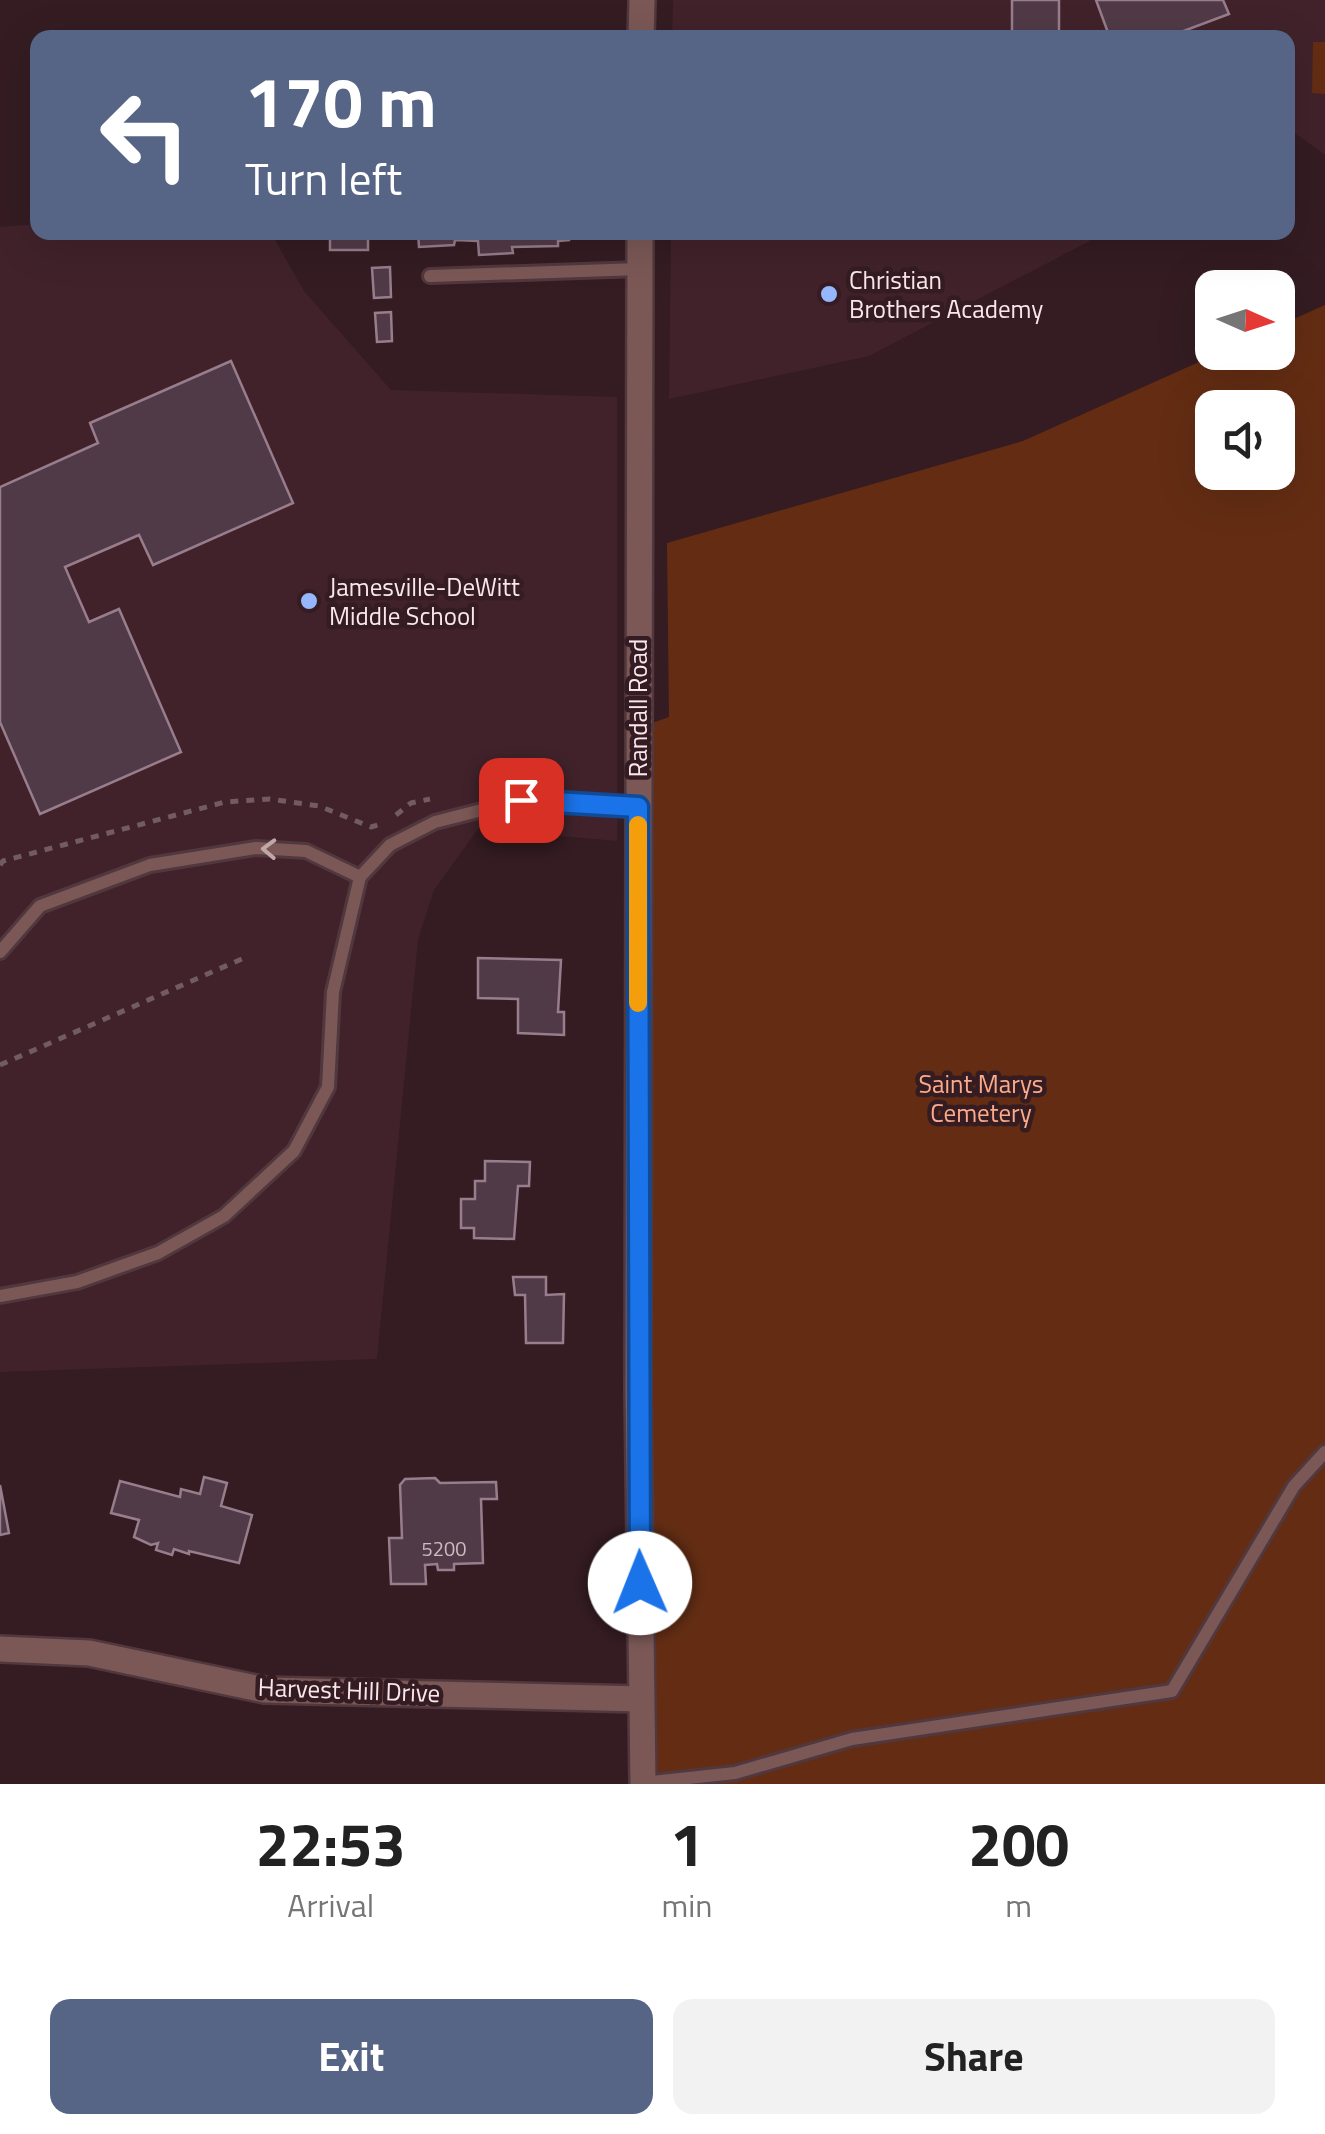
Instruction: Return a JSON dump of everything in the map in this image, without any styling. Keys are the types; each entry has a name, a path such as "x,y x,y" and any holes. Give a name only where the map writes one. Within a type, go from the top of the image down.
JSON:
{"street":[{"path":"641,30 642,0"},
{"name":"Randall Road","path":"640,240 638,807 643,1784"},
{"name":"Harvest Hill Drive","path":"0,1649 89,1654 265,1690 641,1699"}],"lane":[{"path":"430,276 640,269"},
{"path":"0,1296 77,1282 158,1253 224,1216 294,1151 328,1087 333,992 360,877 390,845 436,822 521,800 638,807"},
{"path":"0,952 40,906 150,865 256,848 306,851 360,877"},
{"path":"643,1784 735,1773 852,1739 1172,1691 1294,1486 1325,1452"}],"path":[{"path":"0,864 225,802 270,799 319,806 371,827 386,823 411,803 444,796"},
{"path":"0,1065 244,958"}],"shaded area":[{"path":"673,0 1325,0 1325,155 1295,133 1295,30 672,30"},
{"name":"Jamesville-DeWitt Middle School","path":"30,225 30,240 275,240 304,291 391,390 617,397 617,841 478,829 434,890 418,940 377,1359 0,1372 0,227"},
{"name":"Christian Brothers Academy","path":"671,240 1092,240 869,356 669,399"}],"green space":[{"path":"1313,42 1325,42 1325,94 1312,93"},
{"name":"Saint Marys Cemetery","path":"1325,305 1325,1784 643,1784 638,728 669,717 667,543 1023,441 1195,364 1195,370 1295,370 1295,318"}],"building":[{"path":"1012,0 1059,0 1059,30 1012,30"},
{"path":"1096,0 1223,0 1229,14 1186,30 1107,30"},
{"path":"330,240 368,240 368,250 330,250"},
{"path":"419,240 455,240 454,245 419,247"},
{"path":"455,240 569,240 558,241 558,246 512,247 513,253 479,255 478,241"},
{"path":"390,267 391,297 374,298 372,268"},
{"path":"391,312 392,341 377,342 375,313"},
{"path":"231,361 293,503 153,565 139,535 65,567 89,622 119,609 181,752 40,814 0,722 0,487 98,443 90,423"},
{"path":"478,958 561,960 558,1012 564,1012 564,1035 518,1033 518,999 478,998"},
{"path":"485,1161 530,1162 529,1186 518,1186 514,1239 474,1238 474,1228 461,1228 461,1199 475,1199 475,1181 485,1181"},
{"path":"513,1277 546,1277 546,1295 564,1294 563,1343 526,1343 525,1295 515,1295"},
{"path":"204,1477 227,1483 221,1506 252,1515 239,1563 189,1551 174,1549 172,1555 156,1550 158,1543 151,1545 134,1537 139,1520 111,1513 120,1481 180,1497 181,1489 200,1494"},
{"path":"435,1478 440,1483 496,1482 497,1499 481,1499 483,1563 454,1564 454,1570 438,1570 437,1564 425,1565 426,1584 391,1584 389,1538 402,1538 400,1485 405,1479"},
{"path":"0,1485 9,1533 0,1535"}],"slow traffic":[{"path":"638,825 638,1003"}],"place":[{"name":"Christian Brothers Academy","path":"829,294"},
{"name":"Jamesville-DeWitt Middle School","path":"309,601"}],"route":[{"path":"521,800 638,807 640,1583"}]}
